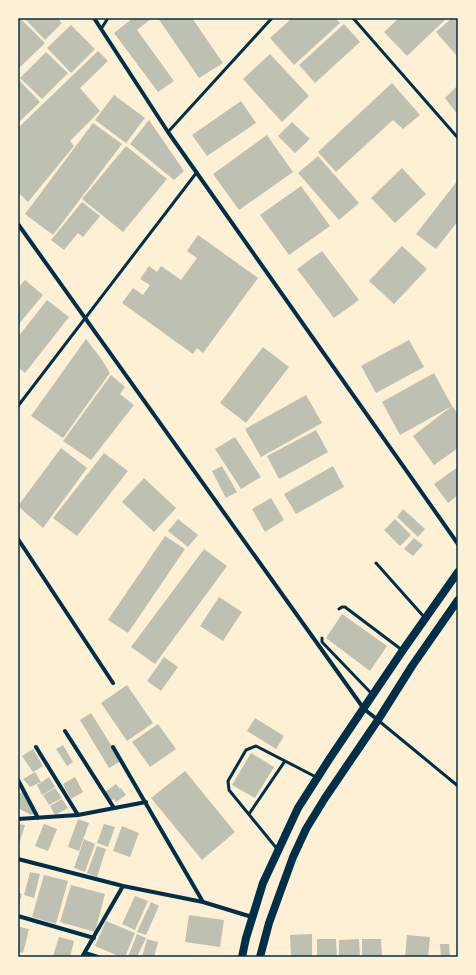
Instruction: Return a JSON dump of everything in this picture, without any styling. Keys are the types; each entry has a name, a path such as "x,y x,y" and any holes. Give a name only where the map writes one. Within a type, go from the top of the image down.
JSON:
{"main road":[{"path":"242,957 246,938 263,883 298,808 403,650 458,572"},
{"path":"260,957 268,923 293,857 306,829 412,666 458,600"}],"street":[{"path":"94,18 168,132 458,544"},
{"path":"18,224 364,709 378,720"},
{"path":"18,539 113,683"},
{"path":"65,731 114,808"},
{"path":"36,747 78,815"},
{"path":"113,747 203,902"},
{"path":"18,780 38,818"},
{"path":"18,818 78,815 146,802"},
{"path":"18,859 123,886 203,902 253,917"},
{"path":"82,957 123,886"},
{"path":"18,916 94,938"},
{"path":"85,953 98,957"}],"lane":[{"path":"101,29 108,18"},
{"path":"168,132 272,18"},
{"path":"353,18 458,138"},
{"path":"18,406 197,172"},
{"path":"376,562 425,618"},
{"path":"339,609 345,607 403,650"},
{"path":"322,638 322,642 373,695"},
{"path":"378,720 458,786"},
{"path":"278,850 229,790 228,780 246,750 256,746 317,778"},
{"path":"249,814 285,761"}],"building":[{"path":"18,18 20,18 45,43 18,69"},
{"path":"57,18 62,23 45,40 25,19"},
{"path":"133,18 152,18 137,30 174,81 158,92 114,33"},
{"path":"158,18 192,18 223,63 199,78"},
{"path":"292,18 335,18 340,23 294,65 270,38"},
{"path":"399,18 447,18 407,56 384,32"},
{"path":"452,18 458,18 458,57 436,32"},
{"path":"344,24 360,42 315,83 299,65"},
{"path":"71,25 95,49 71,73 47,48"},
{"path":"98,51 108,61 80,88 100,111 70,141 74,146 28,202 18,192 18,128"},
{"path":"46,52 68,73 42,99 20,78"},
{"path":"270,54 309,96 282,122 243,79"},
{"path":"18,79 40,102 18,123"},
{"path":"392,83 420,115 403,129 393,120 336,172 318,152"},
{"path":"458,85 458,115 445,98"},
{"path":"114,95 145,118 126,143 95,120"},
{"path":"241,101 256,123 207,156 192,135"},
{"path":"149,120 184,171 174,180 130,144"},
{"path":"292,122 310,139 295,153 278,136"},
{"path":"93,123 122,144 53,235 25,214"},
{"path":"267,135 293,172 239,210 213,174"},
{"path":"126,146 167,179 123,232 82,199"},
{"path":"318,156 359,203 339,220 298,173"},
{"path":"402,168 426,194 395,223 371,198"},
{"path":"458,180 458,207 456,209 458,210 458,221 436,249 416,234"},
{"path":"301,186 330,226 289,255 260,215"},
{"path":"82,202 100,216 83,237 78,233 64,250 51,240"},
{"path":"198,235 258,278 203,353 197,348 193,354 122,303 133,288 143,295 150,285 140,279 149,266 157,272 161,266 181,280 197,258 187,251"},
{"path":"402,246 427,269 394,304 369,281"},
{"path":"322,251 359,300 334,318 297,269"},
{"path":"25,280 43,295 18,325 18,288"},
{"path":"47,300 69,317 25,373 18,367 18,337"},
{"path":"86,339 110,373 63,438 31,416"},
{"path":"409,340 424,367 376,393 361,366"},
{"path":"263,347 289,367 246,423 220,403"},
{"path":"434,373 452,406 400,435 382,402"},
{"path":"111,375 125,387 120,394 134,405 91,460 63,441"},
{"path":"306,395 322,423 261,457 245,429"},
{"path":"452,406 458,414 458,448 434,465 413,436"},
{"path":"316,430 328,452 279,479 267,456"},
{"path":"235,437 261,477 241,489 215,449"},
{"path":"61,448 87,468 43,528 18,506"},
{"path":"104,453 128,471 77,536 53,518"},
{"path":"222,466 237,492 226,498 212,471"},
{"path":"333,466 344,487 296,514 284,494"},
{"path":"458,467 458,495 448,503 434,484"},
{"path":"144,478 176,508 154,532 122,502"},
{"path":"271,498 284,520 265,532 252,509"},
{"path":"403,509 425,529 418,537 397,517"},
{"path":"178,519 198,535 188,547 168,531"},
{"path":"395,519 411,535 400,546 384,530"},
{"path":"165,536 185,549 128,633 108,620"},
{"path":"414,538 423,545 413,556 404,549"},
{"path":"204,549 227,566 155,664 131,647"},
{"path":"219,597 242,612 223,641 200,626"},
{"path":"342,614 387,646 370,671 326,638"},
{"path":"164,657 178,667 161,691 147,681"},
{"path":"127,685 153,723 127,741 101,703"},
{"path":"91,713 121,761 109,768 80,720"},
{"path":"255,718 284,736 276,749 247,731"},
{"path":"158,724 176,749 150,767 132,742"},
{"path":"63,745 73,762 67,766 56,749"},
{"path":"33,749 43,766 33,772 22,756"},
{"path":"251,753 274,767 255,798 232,785"},
{"path":"185,771 235,832 202,860 151,798"},
{"path":"35,772 41,782 30,787 23,779"},
{"path":"49,777 55,787 42,795 37,785"},
{"path":"75,777 83,792 71,799 63,784"},
{"path":"116,784 126,795 116,802 114,799 109,802 104,793"},
{"path":"55,788 62,798 49,805 43,795"},
{"path":"23,792 34,814 31,815 18,808 18,794"},
{"path":"62,799 68,808 55,815 50,806"},
{"path":"78,819 89,823 79,851 68,847"},
{"path":"18,824 25,825 18,847"},
{"path":"44,824 57,829 48,851 35,846"},
{"path":"104,824 115,827 108,847 97,843"},
{"path":"122,826 139,833 130,857 113,851"},
{"path":"84,839 95,844 85,872 74,868"},
{"path":"97,846 106,849 97,877 87,873"},
{"path":"30,872 40,874 34,898 24,895"},
{"path":"44,875 68,881 56,924 32,917"},
{"path":"71,885 105,894 95,932 60,922"},
{"path":"18,893 22,894 18,907"},
{"path":"135,896 148,901 135,930 122,924"},
{"path":"151,902 159,906 146,935 137,932"},
{"path":"189,915 224,920 220,947 185,942"},
{"path":"106,921 135,933 125,957 121,957 95,946"},
{"path":"20,927 29,929 23,953 18,952"},
{"path":"137,934 146,938 137,957 128,957"},
{"path":"312,934 312,957 291,957 290,935"},
{"path":"407,935 430,937 428,957 405,957"},
{"path":"59,937 74,941 70,957 53,956"},
{"path":"147,939 158,942 154,957 142,957"},
{"path":"317,939 336,939 337,957 317,957"},
{"path":"359,939 360,957 339,957 339,940"},
{"path":"362,939 381,939 382,957 362,957"},
{"path":"440,944 449,944 450,957 441,957"}]}
